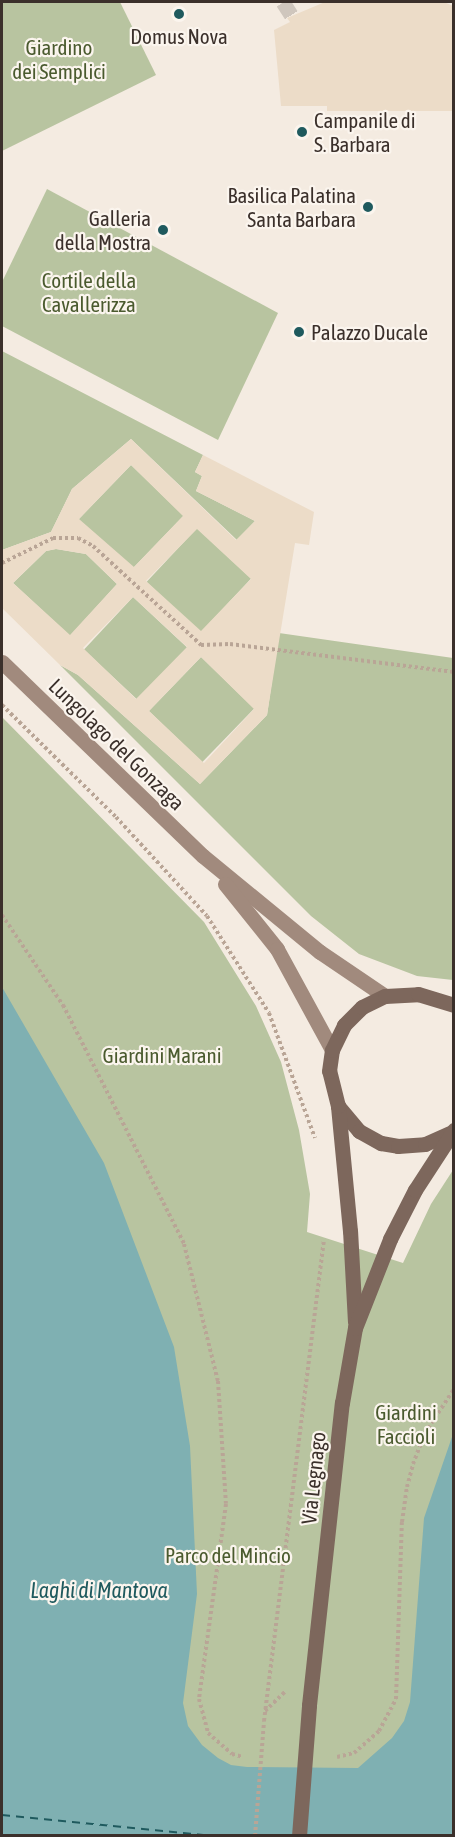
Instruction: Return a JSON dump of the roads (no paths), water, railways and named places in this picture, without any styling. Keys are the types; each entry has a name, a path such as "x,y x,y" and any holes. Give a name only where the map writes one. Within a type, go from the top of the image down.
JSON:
{"main road":[{"name":"Lungolago del Gonzaga","path":"2,662 203,856 345,971 385,996"},
{"name":"Lungolago del Gonzaga","path":"203,856 277,949 332,1050"},
{"name":"Via Legnago","path":"355,1328 350,1231 338,1106 329,1071 332,1050 344,1025 362,1007 385,996 418,994 450,1006"},
{"name":"Via Legnago","path":"338,1106 359,1131 381,1143 398,1146 424,1144 452,1131"},
{"name":"Via Legnago","path":"299,1836 309,1705 342,1403 355,1328 390,1239 452,1131"}],"water":[{"name":"Laghi di Mantova","path":"2,987 104,1163 174,1347 190,1446 197,1594 183,1703 188,1726 202,1745 218,1758 231,1765 247,1767 358,1768 392,1738 404,1721 410,1702 424,1518 453,1434 453,1835 2,1835"}],"tunnel":[{"path":"283,2 292,16"}],"place":[{"name":"Domus Nova","path":"179,14"},
{"name":"Campanile di S. Barbara","path":"302,132"},
{"name":"Basilica Palatina Santa Barbara","path":"368,207"},
{"name":"Galleria della Mostra","path":"163,230"},
{"name":"Palazzo Ducale","path":"299,332"}],"park label":[{"name":"Giardino dei Semplici","path":"59,59"},
{"name":"Cortile della Cavallerizza","path":"89,292"},
{"name":"Giardini Marani","path":"162,1055"},
{"name":"Giardini Faccioli","path":"406,1424"},
{"name":"Parco del Mincio","path":"228,1555"}]}
